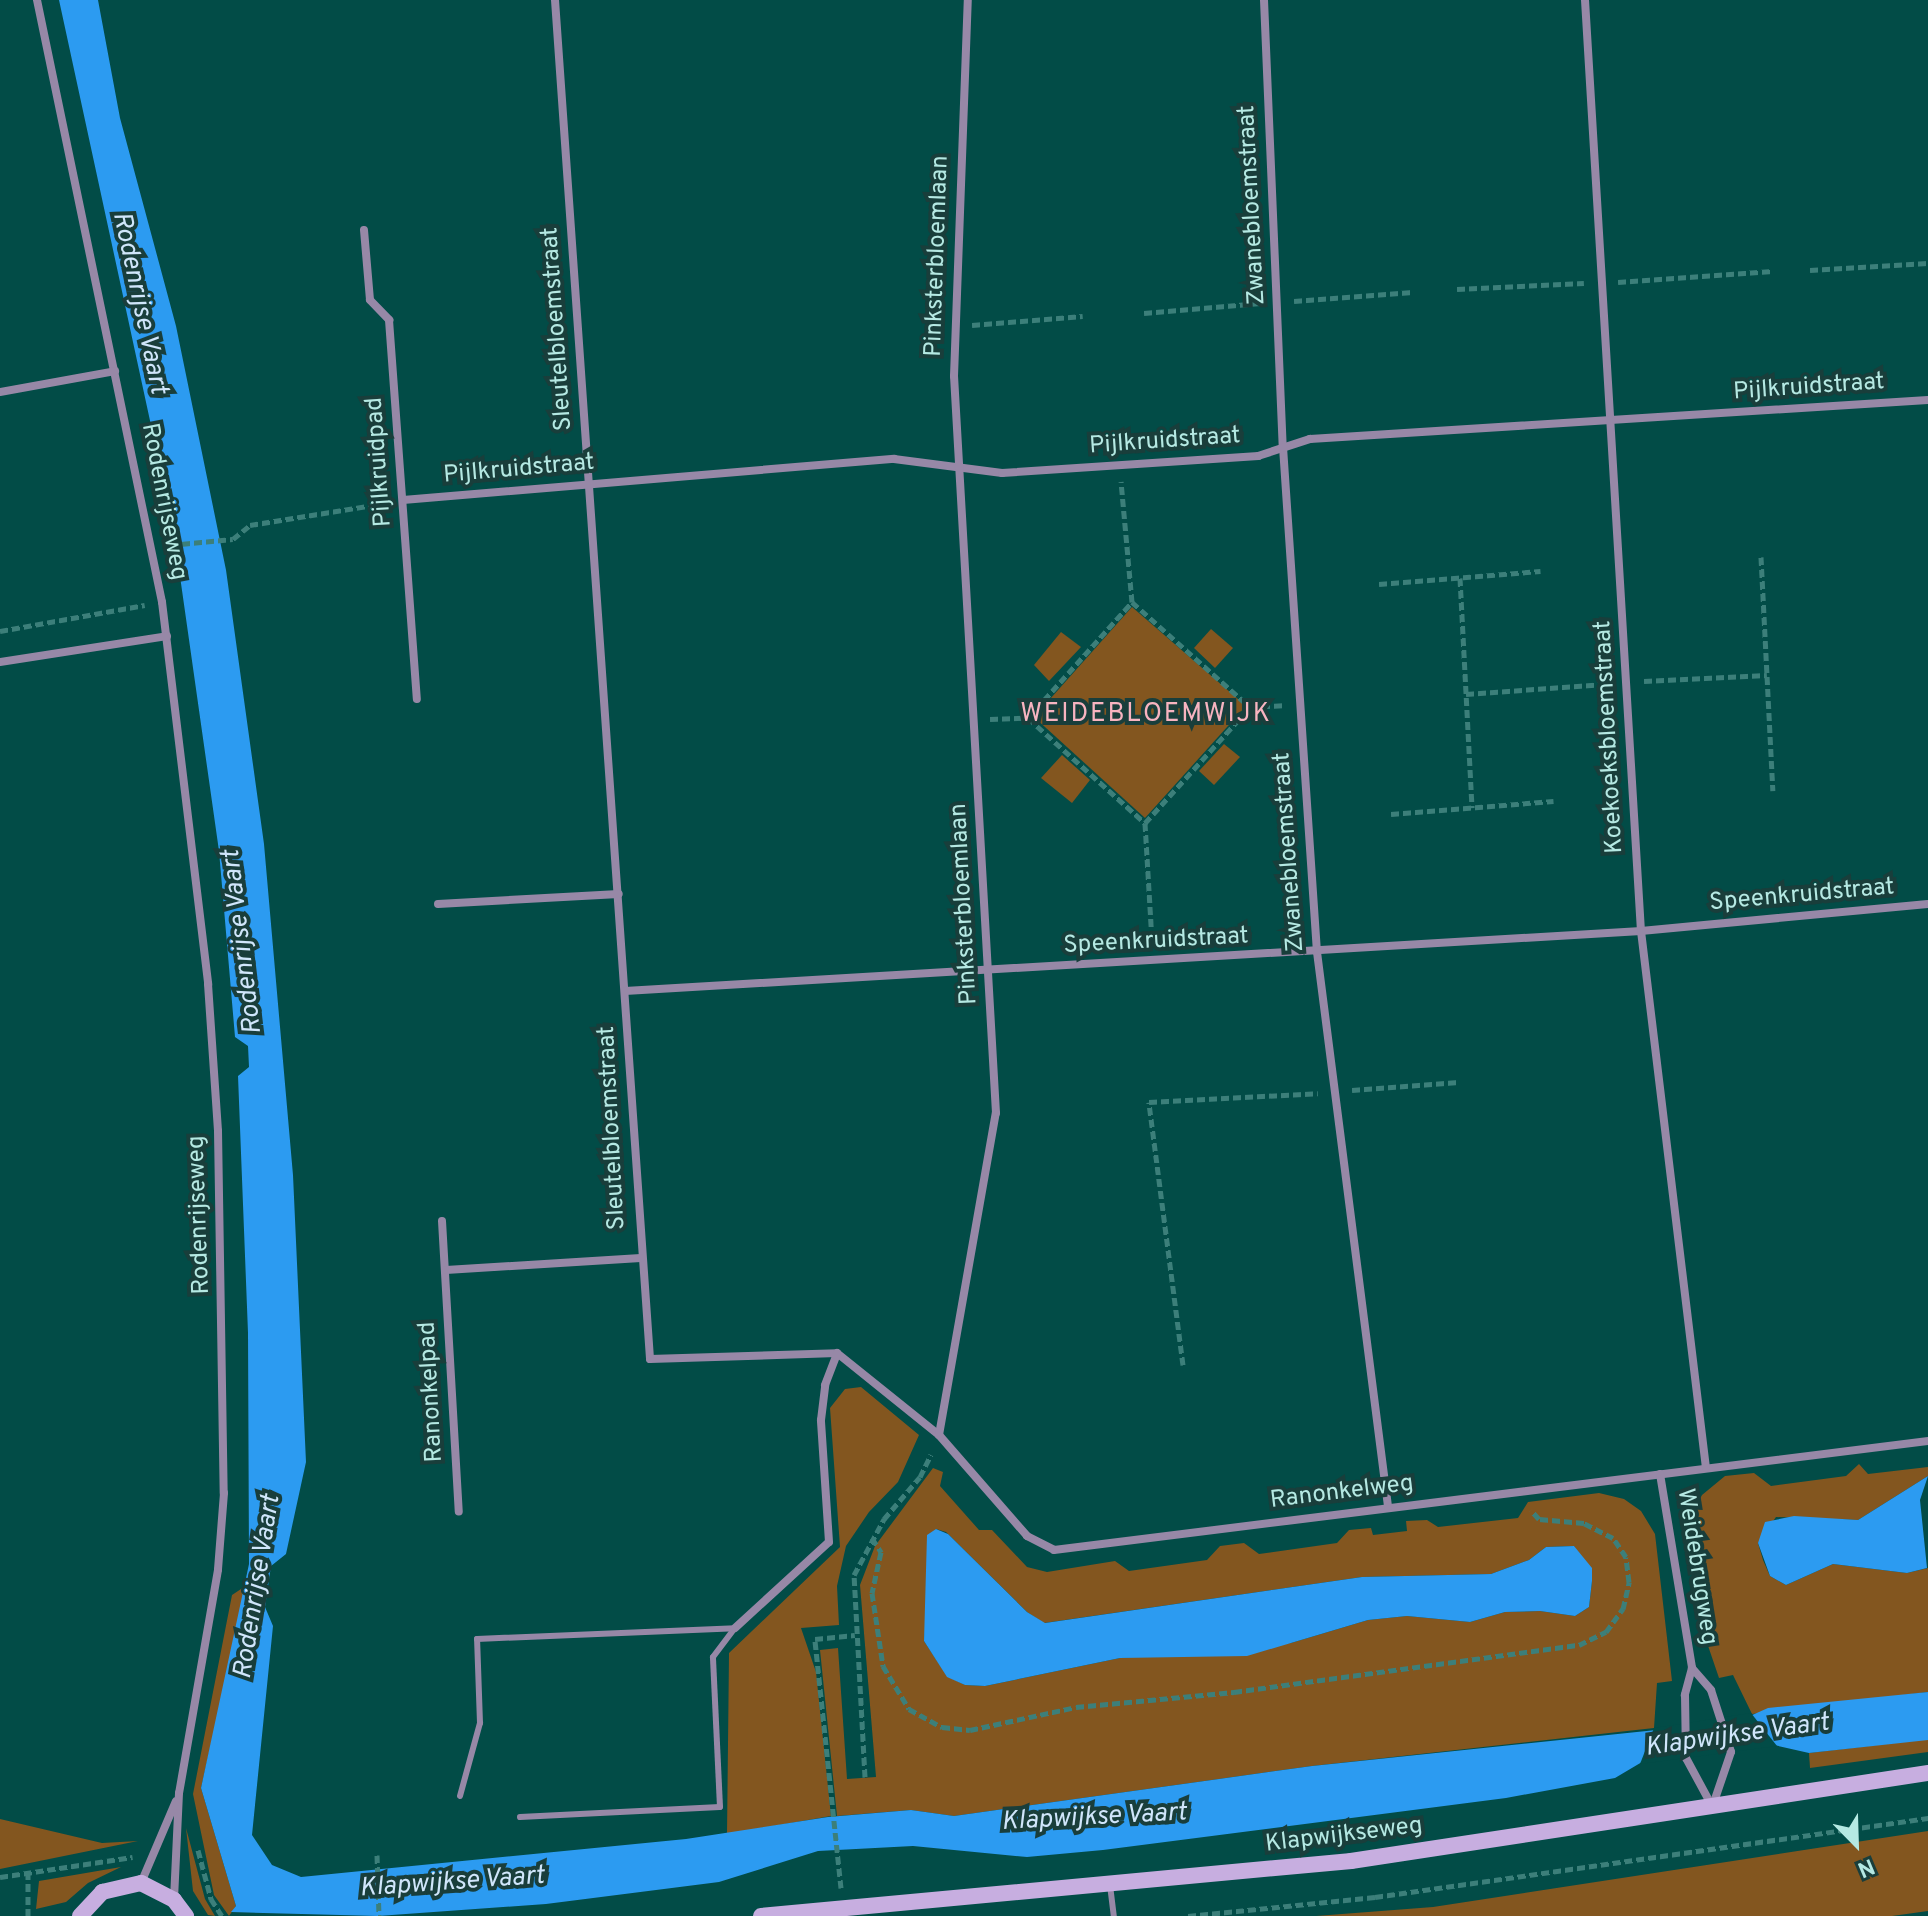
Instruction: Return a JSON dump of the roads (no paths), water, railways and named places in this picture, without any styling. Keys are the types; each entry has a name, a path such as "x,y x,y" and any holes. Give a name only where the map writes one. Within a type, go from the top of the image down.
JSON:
{"main road":[{"name":"Klapwijkseweg","path":"761,1916 1351,1861 1928,1773"},
{"path":"80,1916 102,1892 141,1883 174,1900 186,1916"}],"street":[{"name":"Rodenrijseweg","path":"37,0 162,602 208,984 223,1333 224,1493 218,1570 179,1793 174,1900"},
{"name":"Sleutelbloemstraat","path":"555,0 650,1359 837,1353"},
{"name":"Pinksterbloemlaan","path":"939,1435 996,1113 957,468 955,327 968,0"},
{"name":"Zwanebloemstraat","path":"1264,0 1283,447 1317,952 1388,1506"},
{"name":"Koekoeksbloemstraat","path":"1585,0 1641,931 1706,1468"},
{"name":"Pijlkruidpad","path":"364,230 370,300 389,320 417,699"},
{"path":"0,392 115,371"},
{"name":"Pijlkruidstraat","path":"403,500 894,459 1002,473 1258,456 1310,439 1928,400"},
{"path":"0,662 167,636"},
{"path":"438,904 619,894"},
{"name":"Speenkruidstraat","path":"625,991 1641,931 1928,904"},
{"name":"Ranonkelpad","path":"442,1221 459,1512"},
{"path":"446,1270 641,1258"},
{"path":"735,1628 829,1542 821,1420 825,1385 837,1353"},
{"name":"Ranonkelweg","path":"837,1353 939,1435 1027,1536 1054,1550 1928,1441"},
{"name":"Weidebrugweg","path":"1660,1474 1692,1668 1684,1724 1686,1758 1713,1807"},
{"name":"Weidebrugweg","path":"1692,1668 1711,1690 1723,1718 1731,1752 1713,1807"},
{"name":"Rodenrijseweg","path":"141,1883 179,1793"}],"lane":[{"path":"460,1796 480,1723 477,1639 735,1628"},
{"path":"520,1817 720,1807 713,1657 735,1628"},
{"path":"1110,1885 1114,1916"}],"water":[{"path":"59,0 98,0 120,118 176,326 226,570 264,844 293,1175 306,1462 286,1554 271,1566 265,1607 273,1626 252,1835 272,1865 301,1877 686,1839 828,1817 911,1810 954,1816 1312,1766 1656,1730 1750,1716 1768,1708 1928,1692 1928,1740 1809,1753 1774,1745 1642,1762 1615,1778 1506,1798 1103,1850 1027,1857 913,1846 818,1851 719,1882 546,1904 378,1916 231,1912 236,1906 201,1788 249,1564 248,1333 238,1076 249,1067 248,1046 235,1037 219,851 173,527"},
{"path":"1928,1476 1920,1500 1927,1568 1907,1573 1833,1564 1786,1585 1770,1576 1758,1543 1765,1522 1794,1516 1858,1520"},
{"path":"936,1529 948,1534 1027,1612 1045,1623 1362,1577 1491,1574 1529,1560 1546,1547 1574,1546 1592,1568 1592,1581 1589,1607 1575,1616 1540,1611 1505,1612 1470,1622 1407,1616 1368,1620 1247,1656 1120,1658 985,1686 965,1685 947,1677 924,1641 927,1535"}],"district":[{"name":"WEIDEBLOEMWIJK","path":"1146,715"}],"water label":[{"name":"Rodenrijse Vaart","path":"139,303"},
{"name":"Rodenrijse Vaart","path":"243,942"},
{"name":"Rodenrijse Vaart","path":"258,1587"},
{"name":"Klapwijkse Vaart","path":"1737,1736"},
{"name":"Klapwijkse Vaart","path":"1094,1818"},
{"name":"Klapwijkse Vaart","path":"452,1883"}]}
